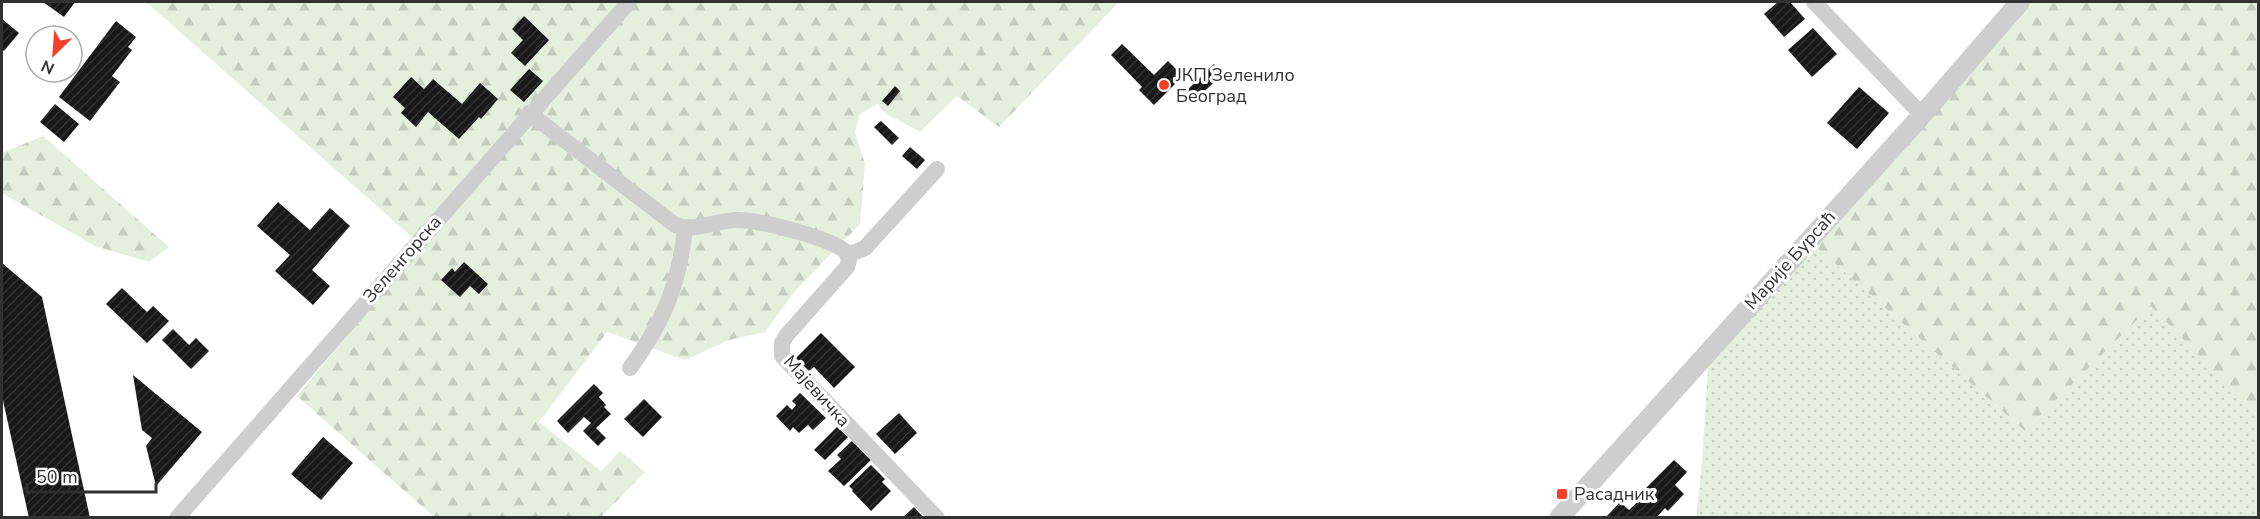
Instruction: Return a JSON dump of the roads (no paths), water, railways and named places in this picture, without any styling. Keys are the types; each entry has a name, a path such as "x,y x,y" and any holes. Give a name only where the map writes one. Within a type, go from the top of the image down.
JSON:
{"street":[{"name":"Зеленгорска","path":"177,518 629,2"},
{"path":"1814,2 1922,115"},
{"name":"Марије Бурсаћ","path":"1559,518 1922,115 2020,2"},
{"path":"530,113 668,222 685,228 697,228 734,220 769,224 838,246 848,255 865,248 937,169"},
{"path":"630,368 654,335 668,306 679,266 685,228"},
{"name":"Мајевичка","path":"848,255 847,267 782,343 783,356 937,518"}],"place":[{"name":"ЈКП Зеленило Београд","path":"1164,85"},
{"name":"Расадник","path":"1562,494"}]}
